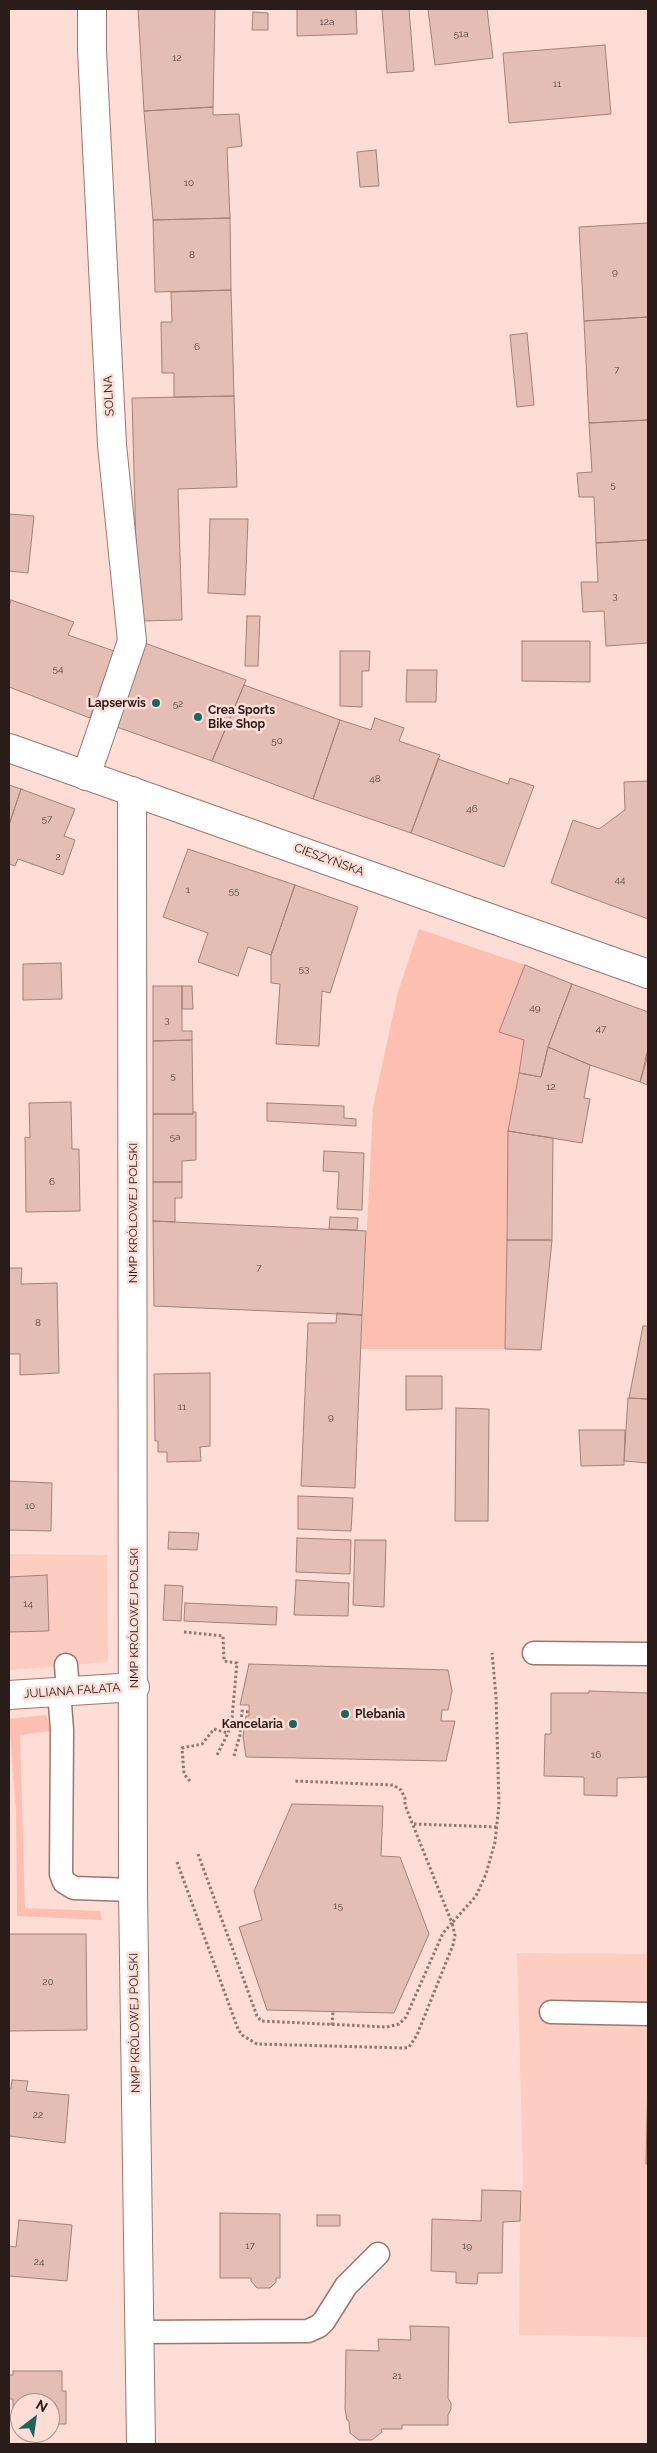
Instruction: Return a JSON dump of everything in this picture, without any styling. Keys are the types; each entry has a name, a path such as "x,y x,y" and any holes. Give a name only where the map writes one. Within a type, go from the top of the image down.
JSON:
{"street":[{"name":"SOLNA","path":"86,776 132,641 112,445 92,50 92,9"},
{"name":"CIESZYŃSKA","path":"9,748 648,974"},
{"name":"NMP KRÓLOWEJ POLSKI","path":"132,791 135,1687 133,1890 141,2444"},
{"name":"JULIANA FAŁATA","path":"9,1695 64,1683 135,1687"}],"lane":[{"path":"534,1653 648,1654"},
{"path":"64,1683 61,1874 64,1882 74,1888 133,1890"},
{"path":"551,2012 648,2014"},
{"path":"139,2332 308,2331 319,2326 324,2321 346,2286 378,2254"}],"path":[{"path":"184,1632 223,1636 224,1661 237,1663 232,1718 228,1733 217,1755"},
{"path":"198,1854 257,2016 261,2021 387,2027 400,2024 406,2017 443,1934 476,1896 486,1874 497,1827 499,1805 497,1713 492,1653"},
{"path":"234,1756 240,1735 242,1712 249,1712"},
{"path":"190,1781 184,1774 182,1748 202,1744 214,1729 228,1733"},
{"path":"177,1862 238,2029 250,2041 257,2044 409,2047 417,2035 456,1935 401,1790 393,1785 294,1781"},
{"path":"414,1824 497,1827"},
{"path":"332,2025 333,2012"}],"shaded area":[{"path":"419,929 525,965 499,1032 524,1040 508,1131 505,1349 361,1349 373,1107 398,992"},
{"path":"9,1554 107,1555 108,1662 9,1670"},
{"path":"46,1715 51,1731 20,1735 25,1908 100,1911 102,1920 17,1916 16,1812 9,1719"},
{"path":"517,1953 648,1954 648,2337 519,2335 520,2221 523,2177"}],"building":[{"path":"138,9 215,9 213,107 144,111"},
{"path":"297,9 356,9 357,34 297,36"},
{"path":"382,9 409,9 414,71 387,73"},
{"path":"428,9 487,9 493,58 435,65"},
{"path":"253,12 268,13 268,30 252,30"},
{"path":"605,45 611,114 509,123 503,53"},
{"path":"213,107 213,115 239,114 242,146 227,148 230,218 153,220 144,111"},
{"path":"376,150 379,186 360,187 357,152"},
{"path":"230,218 231,290 155,292 153,220"},
{"path":"648,223 648,317 584,321 579,227"},
{"path":"231,290 234,396 174,397 174,373 162,373 161,322 172,322 171,292"},
{"path":"648,317 648,420 589,423 584,321"},
{"path":"527,333 534,405 517,407 510,335"},
{"path":"234,396 237,487 178,489 182,620 138,621 132,398"},
{"path":"648,420 648,540 596,543 594,497 579,497 577,473 592,472 589,423"},
{"path":"9,514 34,516 28,573 9,571"},
{"path":"210,519 248,519 245,595 208,593"},
{"path":"648,540 648,643 606,646 604,611 583,612 581,582 598,582 596,543"},
{"path":"11,600 74,622 68,635 114,651 90,718 9,687 9,607"},
{"path":"247,616 260,616 258,666 245,666"},
{"path":"522,641 590,641 590,682 522,681"},
{"path":"142,642 246,680 212,761 114,726"},
{"path":"340,651 370,651 369,671 362,671 362,707 340,706"},
{"path":"407,670 437,670 436,702 406,702"},
{"path":"244,685 340,720 313,799 212,761"},
{"path":"375,718 404,728 399,741 440,755 411,833 313,799 340,720 371,730"},
{"path":"438,759 508,784 510,778 534,786 504,867 411,833"},
{"path":"648,781 648,919 551,883 573,820 599,829 625,810 624,782"},
{"path":"9,785 21,789 9,825"},
{"path":"21,789 75,809 64,836 75,840 63,875 18,859 15,866 9,864 9,825"},
{"path":"188,849 295,885 271,955 248,947 238,976 198,962 208,933 163,917"},
{"path":"295,885 358,907 330,993 322,991 319,1046 276,1044 280,984 271,983 271,955"},
{"path":"61,963 62,999 23,1000 23,964"},
{"path":"525,965 572,984 548,1047 541,1077 519,1073 524,1040 499,1032"},
{"path":"572,984 648,1012 648,1050 645,1059 647,1059 640,1082 590,1065 548,1047"},
{"path":"153,986 182,986 182,1031 192,1031 192,1040 153,1041"},
{"path":"182,986 192,986 193,1009 182,1009"},
{"path":"192,1040 193,1114 153,1114 153,1041"},
{"path":"548,1047 590,1065 584,1098 590,1099 582,1143 508,1131 519,1073 541,1077"},
{"path":"648,1050 648,1085 640,1082"},
{"path":"71,1102 72,1149 79,1149 80,1211 26,1212 25,1137 30,1138 29,1103"},
{"path":"267,1103 344,1106 344,1118 356,1119 356,1126 267,1121"},
{"path":"193,1112 196,1112 196,1160 182,1161 182,1182 153,1182 153,1114 193,1114"},
{"path":"508,1131 553,1138 552,1240 507,1240"},
{"path":"324,1151 364,1153 362,1210 337,1209 339,1172 323,1171"},
{"path":"153,1182 182,1182 182,1198 175,1198 175,1222 153,1221"},
{"path":"330,1217 358,1218 357,1230 329,1229"},
{"path":"153,1221 366,1231 362,1315 154,1306"},
{"path":"507,1240 552,1240 541,1350 505,1349"},
{"path":"9,1268 22,1268 21,1284 57,1283 59,1373 20,1375 20,1354 9,1354"},
{"path":"337,1313 362,1315 355,1488 301,1486 308,1323 336,1323"},
{"path":"643,1326 648,1326 648,1399 629,1398"},
{"path":"210,1373 210,1446 200,1447 201,1461 167,1462 167,1452 158,1452 158,1441 155,1441 154,1374"},
{"path":"406,1376 442,1376 442,1409 406,1410"},
{"path":"628,1398 648,1399 648,1463 624,1461"},
{"path":"456,1408 489,1409 488,1521 455,1521"},
{"path":"579,1430 625,1430 624,1465 581,1466"},
{"path":"9,1481 52,1483 51,1531 9,1530"},
{"path":"298,1496 353,1498 351,1531 298,1529"},
{"path":"169,1532 199,1533 197,1550 168,1549"},
{"path":"297,1538 351,1540 350,1574 296,1572"},
{"path":"355,1540 386,1540 384,1607 353,1605"},
{"path":"47,1575 49,1631 9,1632 9,1577"},
{"path":"296,1580 349,1583 348,1616 294,1615"},
{"path":"165,1585 183,1586 181,1621 163,1620"},
{"path":"185,1603 277,1607 276,1625 184,1621"},
{"name":"Plebania","path":"249,1664 448,1670 452,1691 448,1710 442,1710 441,1721 455,1721 446,1761 246,1757 243,1736 246,1716 249,1716 249,1705 240,1705"},
{"path":"589,1691 648,1693 648,1777 617,1778 617,1796 584,1795 584,1777 544,1776 545,1734 551,1734 551,1693 589,1693"},
{"path":"292,1804 383,1806 381,1856 400,1857 429,1934 394,2013 267,2010 239,1927 262,1920 254,1891"},
{"path":"9,1934 86,1934 87,2030 9,2031"},
{"path":"648,2077 648,2164 646,2164"},
{"path":"12,2080 28,2081 26,2091 69,2095 65,2143 9,2136 9,2089 11,2089"},
{"path":"482,2190 521,2191 520,2221 503,2222 502,2273 478,2273 477,2284 456,2283 456,2272 431,2271 432,2219 481,2221"},
{"path":"220,2213 280,2214 280,2278 276,2278 276,2282 270,2288 257,2288 251,2281 251,2278 220,2278"},
{"path":"317,2215 340,2215 340,2226 317,2226"},
{"path":"19,2220 72,2225 67,2281 9,2276 9,2246 16,2247"},
{"path":"410,2326 449,2327 448,2398 451,2403 451,2409 448,2415 448,2425 402,2425 402,2429 381,2429 382,2432 372,2440 359,2440 350,2433 345,2409 346,2350 379,2351 378,2339 411,2340"},
{"path":"13,2371 62,2371 62,2391 66,2391 66,2424 60,2424 60,2393 10,2393 9,2399 9,2375 13,2375"}],"place":[{"name":"Lapserwis","path":"156,703"},
{"name":"Crea Sports Bike Shop","path":"198,717"},
{"name":"Plebania","path":"345,1714"},
{"name":"Kancelaria","path":"293,1724"}]}
